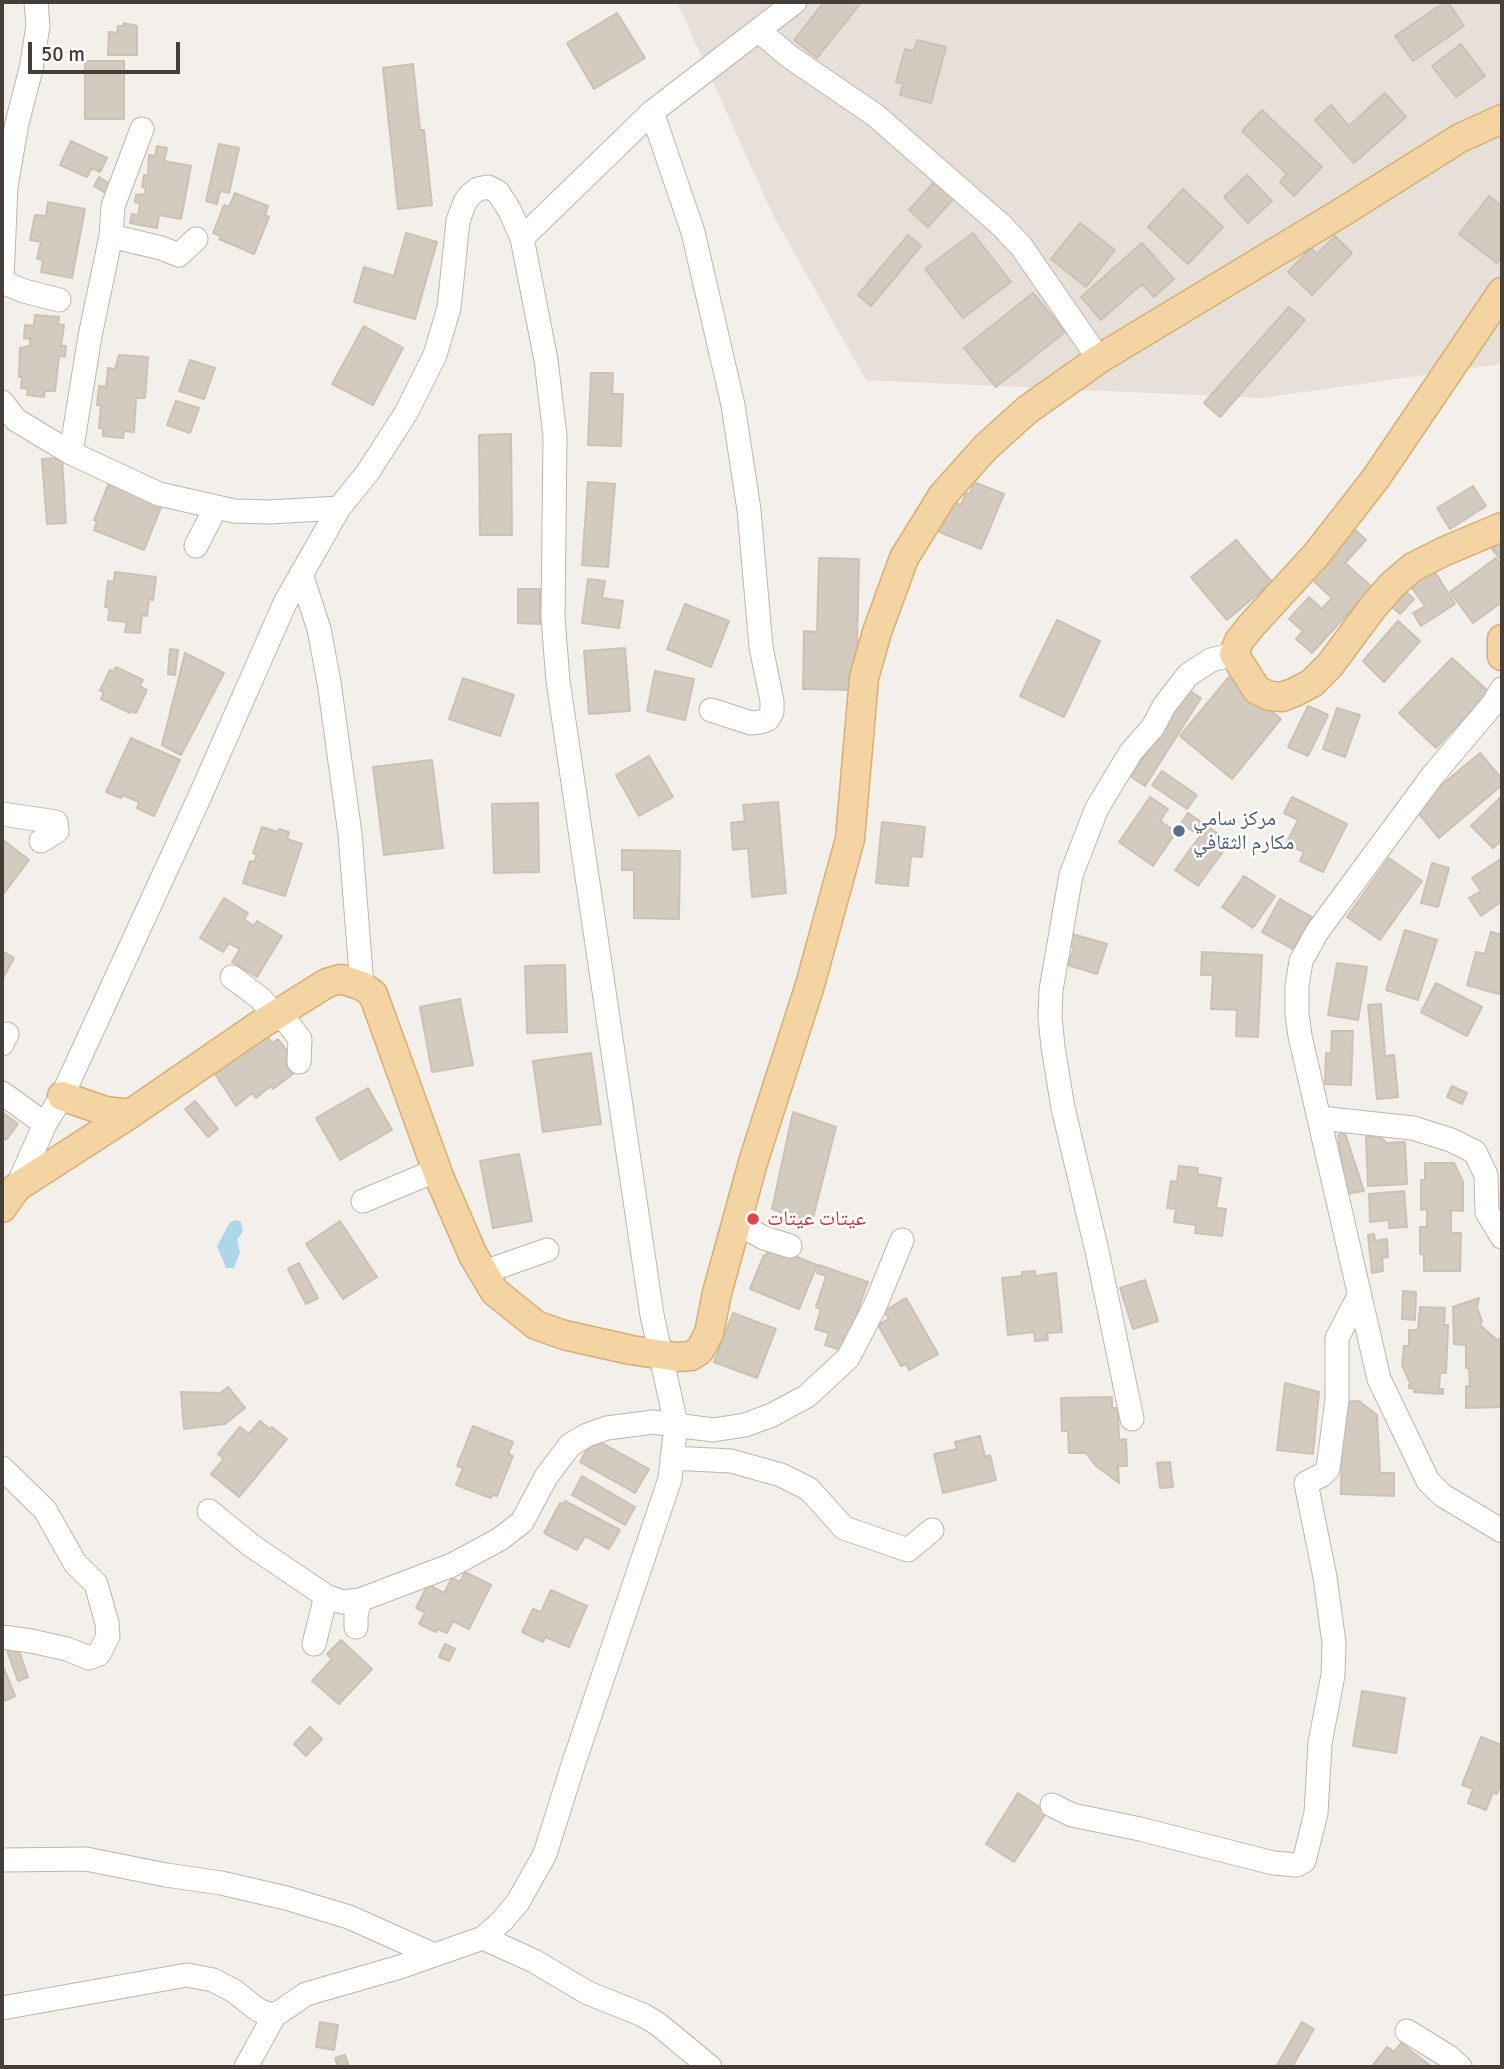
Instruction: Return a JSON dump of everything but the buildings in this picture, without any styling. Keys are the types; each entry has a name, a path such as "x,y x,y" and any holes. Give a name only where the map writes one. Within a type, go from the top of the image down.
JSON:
{"main road":[{"path":"9,1198 258,1026 327,983 341,979 362,986 373,994 376,1000 437,1170 473,1255 495,1292 536,1325 564,1335 658,1354 691,1356 706,1341 754,1159 810,985 850,839 864,678 877,632 904,558 943,495 986,447 1027,410 1099,359 1460,138 1502,118"},
{"path":"1502,292 1376,478 1316,555 1251,626 1239,641 1234,654 1257,690 1270,696 1282,697 1295,692 1312,683 1330,665 1373,607 1392,585 1413,567 1502,527"},
{"path":"1502,639 1502,656"},
{"path":"62,1096 105,1111 130,1114"}],"street":[{"path":"36,2 38,26 33,59 17,123 6,186 2,281 24,291 59,300"},
{"path":"522,238 652,112 795,2"},
{"path":"760,31 790,57 875,115 1001,225 1021,246 1099,359"},
{"path":"652,112 693,232 733,405 749,510 761,647 772,701 772,712 768,719 761,722 751,723 711,710"},
{"path":"71,453 90,336 111,236 113,206 142,128"},
{"path":"9,1198 45,1124 62,1096 285,603 339,508 368,472 406,413 435,355 449,308 458,221 470,195 478,189 488,187 498,192 522,238 546,360 555,436 553,618 558,681 658,1354 676,1424 670,1479 545,1854 518,1902 483,1938 400,1968 345,1981 306,1994 274,2016 246,2067"},
{"path":"111,236 162,248 179,255 196,239"},
{"path":"2,402 16,420 71,453 159,494 216,507 270,512 339,508"},
{"path":"196,545 216,507"},
{"path":"301,574 319,629 329,682 350,834 362,986"},
{"path":"1132,1419 1097,1251 1063,1108 1050,1017 1051,990 1071,875 1097,808 1131,752 1153,727 1164,706 1188,675 1211,660 1234,654"},
{"path":"1502,689 1493,704 1433,775 1317,932 1301,961 1297,986 1297,1014 1379,1379 1428,1481 1441,1495 1502,1531"},
{"path":"2,814 56,822 57,831 41,841"},
{"path":"232,977 278,1014 300,1039 299,1062"},
{"path":"2,1093 45,1124"},
{"path":"1320,1118 1413,1128 1451,1140 1475,1152 1486,1175 1487,1212 1502,1237"},
{"path":"363,1201 437,1170"},
{"path":"737,1223 764,1238 790,1246"},
{"path":"209,1511 252,1546 326,1596 342,1602 360,1600 452,1565 499,1539 522,1522 546,1477 570,1445 587,1435 607,1428 653,1422 713,1430 745,1425 772,1415 807,1396 848,1358 875,1306 902,1240"},
{"path":"484,1272 547,1250"},
{"path":"1052,1805 1072,1815 1140,1829 1273,1863 1297,1865 1304,1861 1316,1813 1320,1743 1333,1675 1334,1643 1325,1577 1306,1483 1328,1469 1337,1399 1337,1338 1359,1298"},
{"path":"672,1458 731,1461 781,1475 809,1489 844,1528 908,1550 932,1530"},
{"path":"2,1468 45,1510 75,1563 96,1584 108,1636 99,1654 89,1658 67,1649 2,1637"},
{"path":"314,1644 326,1596"},
{"path":"356,1627 360,1600"},
{"path":"2,1860 86,1858 166,1875 221,1883 286,1898 348,1917 434,1955"},
{"path":"483,1938 534,1961 588,1993 643,2015 710,2067"},
{"path":"2,2008 187,1975 213,1980 234,1991 258,2010 274,2016"},
{"path":"1407,2031 1460,2067"}],"shaded area":[{"path":"677,2 1502,2 1502,364 1262,398 866,380 773,215"}],"water":[{"path":"230,1222 241,1222 243,1231 237,1240 240,1252 234,1268 226,1268 217,1246"}],"place":[{"name":"مركز سامي مكارم الثقافي","path":"1179,831"},
{"name":"عيتات عيتات","path":"753,1219"}]}
